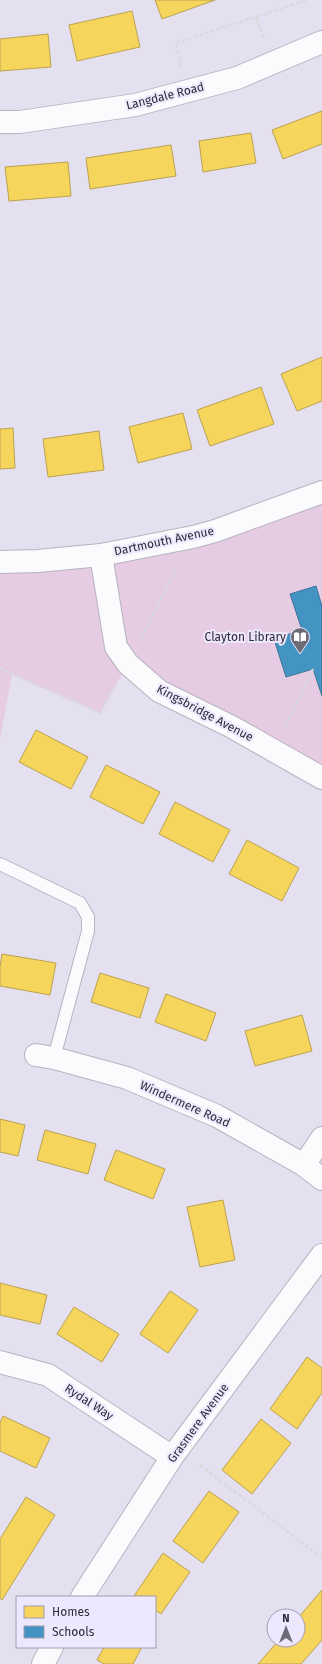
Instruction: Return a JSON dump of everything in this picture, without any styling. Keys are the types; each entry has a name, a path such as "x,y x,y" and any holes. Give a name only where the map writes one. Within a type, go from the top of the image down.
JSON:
{"street":[{"name":"Langdale Road","path":"0,122 20,122 135,105 237,78 322,42"},
{"name":"Dartmouth Avenue","path":"0,562 101,554 193,537 215,531 322,492"},
{"name":"Kingsbridge Avenue","path":"101,554 116,647 128,664 159,691 232,727 322,778"},
{"name":"Windermere Road","path":"45,1057 127,1078 217,1116 304,1165 322,1179"},
{"path":"304,1165 322,1138"},
{"name":"Grasmere Avenue","path":"83,1596 175,1453 322,1255"},
{"name":"Rydal Way","path":"0,1362 48,1375 175,1453"},
{"path":"43,1664 51,1648"}],"lane":[{"path":"0,864 80,903 88,917 88,931 45,1057"}],"path":[{"path":"186,92 176,43 307,0"},
{"path":"0,668 100,713 128,664 193,537"},
{"path":"274,751 313,669"},
{"path":"175,1453 322,1558"}],"shaded area":[{"path":"322,492 322,778 128,664 100,713 12,675 0,739 0,562 101,555"}],"building: Homes":[{"path":"155,0 215,0 162,19"},
{"path":"132,11 140,47 77,61 69,25"},
{"path":"48,34 51,67 0,71 0,39"},
{"path":"322,111 322,144 283,159 272,130"},
{"path":"251,133 256,163 203,172 199,141"},
{"path":"171,145 176,176 90,189 86,158"},
{"path":"68,162 71,196 9,201 5,167"},
{"path":"322,357 322,401 297,411 281,374"},
{"path":"261,387 274,424 210,446 197,410"},
{"path":"183,413 192,449 138,463 129,427"},
{"path":"13,428 15,468 0,469 0,429"},
{"path":"99,431 104,470 48,477 43,439"},
{"path":"36,730 88,757 71,789 19,762"},
{"path":"106,765 160,792 143,824 90,797"},
{"path":"175,802 230,830 213,862 159,834"},
{"path":"247,840 299,868 282,901 229,874"},
{"path":"2,954 56,963 50,995 0,986"},
{"path":"100,973 149,988 140,1018 91,1002"},
{"path":"166,994 216,1013 206,1041 155,1022"},
{"path":"302,1015 312,1051 255,1066 245,1031"},
{"path":"0,1119 25,1125 18,1156 0,1152"},
{"path":"45,1130 96,1144 88,1174 37,1160"},
{"path":"116,1150 165,1169 153,1199 104,1180"},
{"path":"223,1200 235,1260 200,1267 187,1207"},
{"path":"0,1283 47,1295 40,1324 0,1315"},
{"path":"170,1291 198,1310 168,1353 140,1334"},
{"path":"74,1307 119,1334 102,1362 57,1334"},
{"path":"307,1357 322,1368 322,1393 297,1429 270,1409"},
{"path":"3,1416 50,1438 36,1468 0,1451 0,1423"},
{"path":"261,1419 291,1443 252,1494 222,1470"},
{"path":"209,1491 239,1512 203,1563 173,1541"},
{"path":"26,1497 55,1515 2,1600 0,1598 0,1539"},
{"path":"163,1553 190,1572 161,1614 156,1611 156,1596 134,1596"},
{"path":"322,1590 322,1640 301,1664 258,1664 272,1648 306,1648 306,1609"},
{"path":"103,1648 141,1648 133,1664 104,1664 97,1660"}],"building: Schools":[{"name":"Clayton Library","path":"316,586 322,606 322,696 313,669 286,677 274,639 302,630 290,594"}],"place":[{"name":"Clayton Library","path":"300,654"}]}
